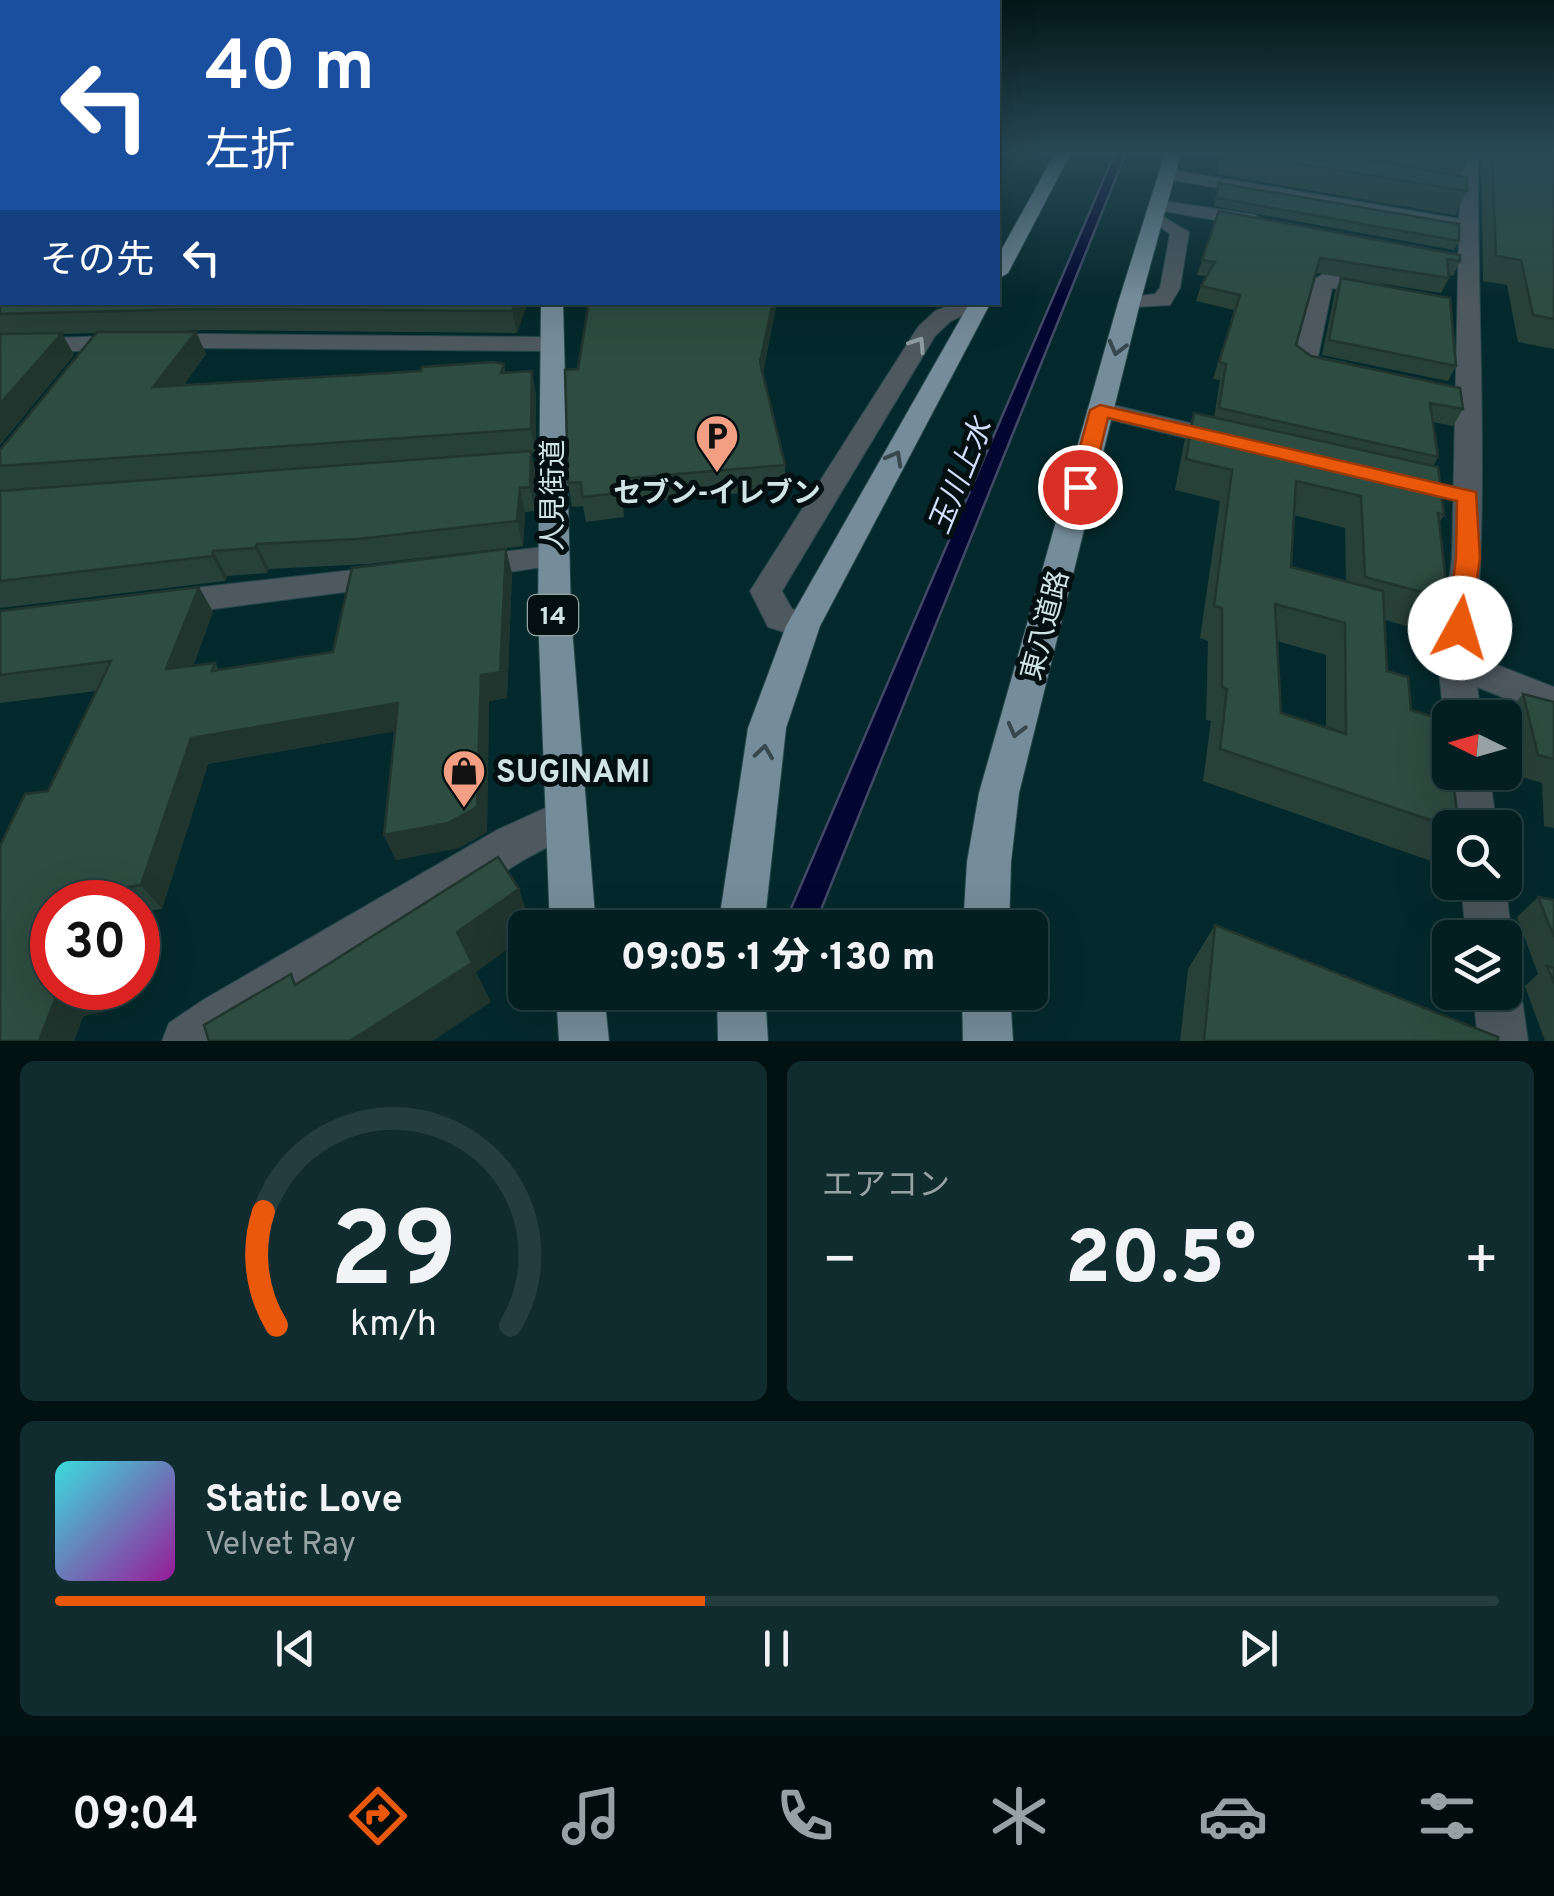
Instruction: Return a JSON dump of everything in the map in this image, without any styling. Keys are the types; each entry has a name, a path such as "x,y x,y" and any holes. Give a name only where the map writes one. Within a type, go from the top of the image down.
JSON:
{"main road":[{"path":"1000,265 1036,202"},
{"name":"東八道路","path":"987,910 999,793 1128,303 1159,202"},
{"name":"人見街道","path":"552,305 543,464 552,557 563,818 572,910"},
{"path":"744,910 768,728 803,626 979,305"},
{"path":"581,1010 584,1041"},
{"path":"742,1010 742,1041"},
{"path":"987,1010 988,1041"}],"street":[{"path":"1362,202 1469,226"},
{"path":"1461,700 1456,663 1468,558 1459,494 1461,395 1457,305 1459,260 1469,226 1463,202"},
{"path":"1156,210 1280,226"},
{"path":"1360,373 1304,362 1323,280 1394,293"},
{"path":"803,626 780,618 766,591 926,332 943,316 973,305"},
{"path":"78,371 101,344"},
{"path":"0,346 552,344"},
{"path":"1100,410 1260,448"},
{"path":"138,606 552,557"},
{"path":"1456,663 1554,703"},
{"path":"187,1041 220,1017 444,884 563,818"},
{"path":"1499,1010 1503,1041"}],"water":[{"path":"1094,202 1106,202 821,910 790,910"}],"building":[{"path":"1237,202 1327,202 1459,224 1459,241"},
{"path":"1494,202 1554,202 1554,319 1533,315 1521,260 1496,256"},
{"path":"1219,211 1460,255 1460,261 1447,259 1449,278 1320,258 1296,345 1311,356 1460,388 1463,409 1430,403 1438,457 1219,408 1226,364 1219,362 1240,295 1201,286 1215,262 1202,260"},
{"path":"1341,278 1450,298 1456,366 1329,340"},
{"path":"0,305 515,305 512,311 196,309 0,314"},
{"path":"589,305 772,305 760,362 785,465 619,479 620,493 582,497 581,482 568,483 565,370 578,369"},
{"path":"97,332 196,332 153,387 504,364 501,373 532,371 531,429 0,466 0,450"},
{"path":"62,333 0,404 0,334"},
{"path":"1194,413 1438,467 1444,515 1438,513 1448,599 1365,577 1361,496 1296,481 1291,567 1383,591 1387,671 1408,677 1411,710 1432,716 1432,790 1454,790 1457,810 1432,810 1432,821 1220,749 1227,689 1222,687 1222,608 1214,606 1232,470 1186,459","holes":["1275,604 1345,623 1346,734 1281,713"]},
{"path":"531,451 530,487 520,488 517,521 358,539 257,544 255,548 213,551 212,556 0,581 0,491"},
{"path":"506,549 500,672 481,675 477,807 448,823 384,835 398,703 191,738 143,880 30,880 30,1010 51,1010 39,1041 0,1041 0,846 25,794 48,791 111,661 0,675 0,611 199,587 166,669 215,663 212,671 333,652 352,568"},
{"path":"1523,694 1554,702 1554,759 1538,755"},
{"path":"498,857 519,889 457,932 472,963 350,1041 209,1041 204,1025 291,974 295,985"},
{"path":"1538,897 1554,900 1554,937"},
{"path":"1215,925 1498,1037 1498,1041 1204,1041"}],"place":[{"name":"セブン-イレブン","path":"717,474"},
{"name":"SUGINAMI","path":"464,809"}],"route":[{"path":"1080,487 1100,410 1468,497 1468,558 1460,628"}],"water label":[{"name":"玉川上水","path":"960,476"}]}
